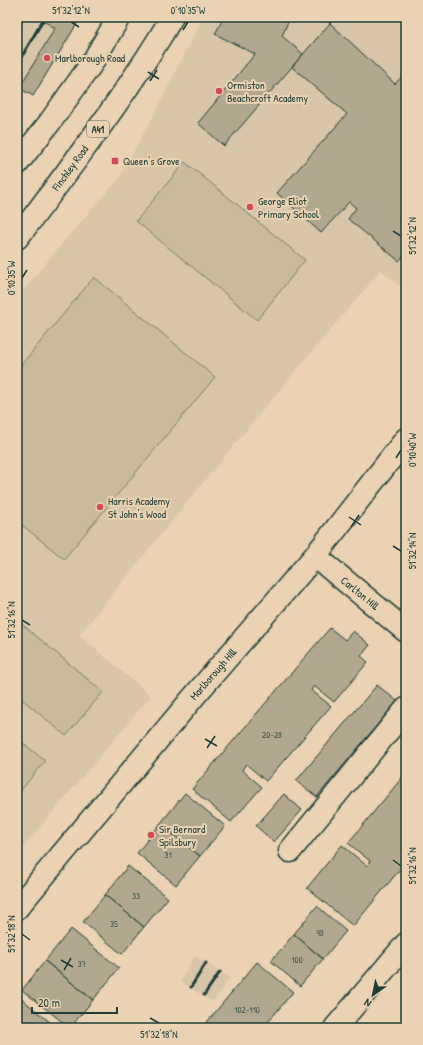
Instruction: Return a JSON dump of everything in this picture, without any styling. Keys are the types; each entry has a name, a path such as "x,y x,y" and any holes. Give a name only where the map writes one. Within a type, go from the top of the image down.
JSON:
{"main road":[{"path":"17,164 50,122 92,63 119,17"},
{"name":"Finchley Road","path":"17,238 44,204 110,112 156,46 172,17"},
{"name":"Marlborough Hill","path":"17,908 196,694 315,556 406,439"},
{"name":"Carlton Hill","path":"315,556 406,631"},
{"path":"290,851 406,709"},
{"path":"335,1028 406,944"}],"shaded area":[{"path":"17,17 37,17 55,28 17,90"},
{"path":"203,17 406,17 406,291 381,270 260,413 79,635 151,696 17,854 17,298 71,233 118,180 154,115"},
{"path":"185,162 305,260 257,320 136,221"},
{"path":"94,277 215,377 64,559 17,521 17,370"},
{"path":"17,620 103,692 66,736 17,695"},
{"path":"17,738 45,761 17,795"},
{"path":"195,956 230,978 213,1002 180,981"}],"building":[{"name":"Marlborough Road","path":"37,17 81,17 33,96 19,88 55,28"},
{"path":"224,17 290,17 282,36 303,54 224,146 198,123 255,54 215,34"},
{"path":"322,17 335,17 330,23"},
{"path":"330,23 395,84 406,72 406,253 399,261 348,219 356,208 349,202 321,233 277,193 347,114 292,67"},
{"path":"330,628 345,640 353,631 370,645 361,656 368,662 334,702 314,686 311,690 331,706 266,781 246,764 242,770 262,787 231,822 192,789"},
{"path":"377,685 397,701 317,797 296,781"},
{"path":"406,773 406,862 353,926 307,888 342,845 367,866 370,861 348,843"},
{"path":"185,793 225,826 200,856 160,824"},
{"path":"284,794 302,810 274,842 256,826"},
{"path":"160,824 200,856 176,885 137,853"},
{"path":"128,866 168,898 144,927 105,895"},
{"path":"105,895 144,927 122,954 83,922"},
{"path":"317,906 346,931 323,959 294,934"},
{"path":"71,929 119,968 93,1000 45,961"},
{"path":"294,934 323,959 300,986 271,961"},
{"path":"45,961 93,1000 70,1028 22,990"},
{"path":"257,962 293,992 263,1028 202,1028"},
{"path":"17,995 57,1028 17,1028"}],"railway":[{"path":"17,27 23,17"},
{"path":"17,65 43,20"},
{"path":"191,987 206,963"},
{"path":"204,995 220,972"}],"place":[{"name":"Marlborough Road","path":"47,58"},
{"name":"Ormiston Beachcroft Academy","path":"219,91"},
{"name":"Queen's Grove","path":"115,161"},
{"name":"George Eliot Primary School","path":"250,207"},
{"name":"Harris Academy St John's Wood","path":"100,507"},
{"name":"Sir Bernard Spilsbury","path":"151,835"}]}
